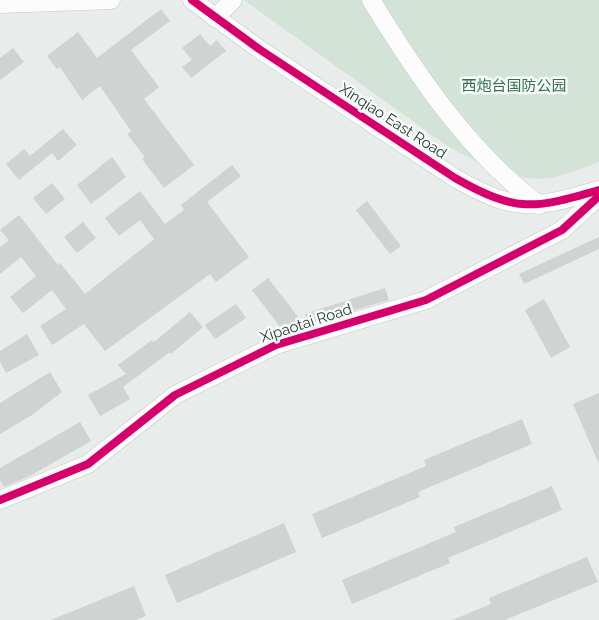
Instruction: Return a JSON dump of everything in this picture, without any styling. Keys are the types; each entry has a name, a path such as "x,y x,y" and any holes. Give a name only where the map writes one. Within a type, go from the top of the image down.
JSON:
{"street":[{"path":"0,4 111,0"},
{"name":"Xinqiao East Road","path":"192,0 215,18 455,178 486,195 521,206 552,204 599,190"},
{"path":"215,18 233,0"},
{"path":"371,0 410,64 476,147 509,182 539,204"},
{"name":"Xipaotai Road","path":"0,500 88,464 175,395 276,345 426,300 562,230 599,196"}],"green space":[{"name":"西炮台国防公园","path":"244,0 599,0 599,162 555,177 541,179 513,175 484,165 446,145"}],"building":[{"path":"161,9 170,21 131,50 159,87 144,99 194,165 164,188 142,159 145,157 127,134 131,131 100,86 82,100 60,67 57,69 47,56 78,32 97,58"},
{"path":"200,34 210,46 217,40 226,51 191,78 182,67 192,60 182,48"},
{"path":"13,48 24,62 0,80 0,58"},
{"path":"63,129 77,145 58,161 52,153 19,180 6,164 24,149 30,156"},
{"path":"112,157 126,177 91,204 77,185"},
{"path":"232,165 241,176 207,202 249,257 216,282 210,274 105,351 84,324 52,345 40,326 66,309 52,290 23,313 10,297 36,276 21,257 0,274 0,247 9,240 0,230 19,215 58,265 60,263 85,294 154,239 140,220 119,236 105,218 140,191 165,224 184,210 181,205"},
{"path":"52,183 65,199 46,214 33,198"},
{"path":"367,201 401,246 390,254 356,210"},
{"path":"83,222 96,238 77,253 64,237"},
{"path":"599,237 599,249 524,284 519,274"},
{"path":"268,278 302,322 293,329 284,332 252,290"},
{"path":"385,288 389,300 308,324 305,314"},
{"path":"544,299 570,347 551,358 525,310"},
{"path":"236,304 246,318 215,339 205,325"},
{"path":"190,312 203,327 171,354 170,352 123,387 130,399 100,416 88,395 126,374 118,365 152,340 154,342"},
{"path":"27,334 39,355 6,373 0,362 0,351"},
{"path":"50,372 62,392 32,415 0,434 0,403"},
{"path":"599,393 599,464 573,404"},
{"path":"522,419 532,444 418,492 420,497 322,538 312,514 426,466 424,460"},
{"path":"80,422 91,441 30,476 4,487 0,480 0,468"},
{"path":"552,486 562,510 448,558 450,563 352,604 342,580 456,532 454,527"},
{"path":"284,523 296,552 177,603 165,575"},
{"path":"587,557 598,582 505,620 452,620 491,604 489,598"},
{"path":"134,586 146,616 136,620 51,620"}],"cycle path":[{"path":"192,0 259,49 455,178 476,189 510,202 526,204 557,201 599,190"},
{"path":"0,500 88,464 175,395 276,345 426,300 562,230 599,196"}]}
